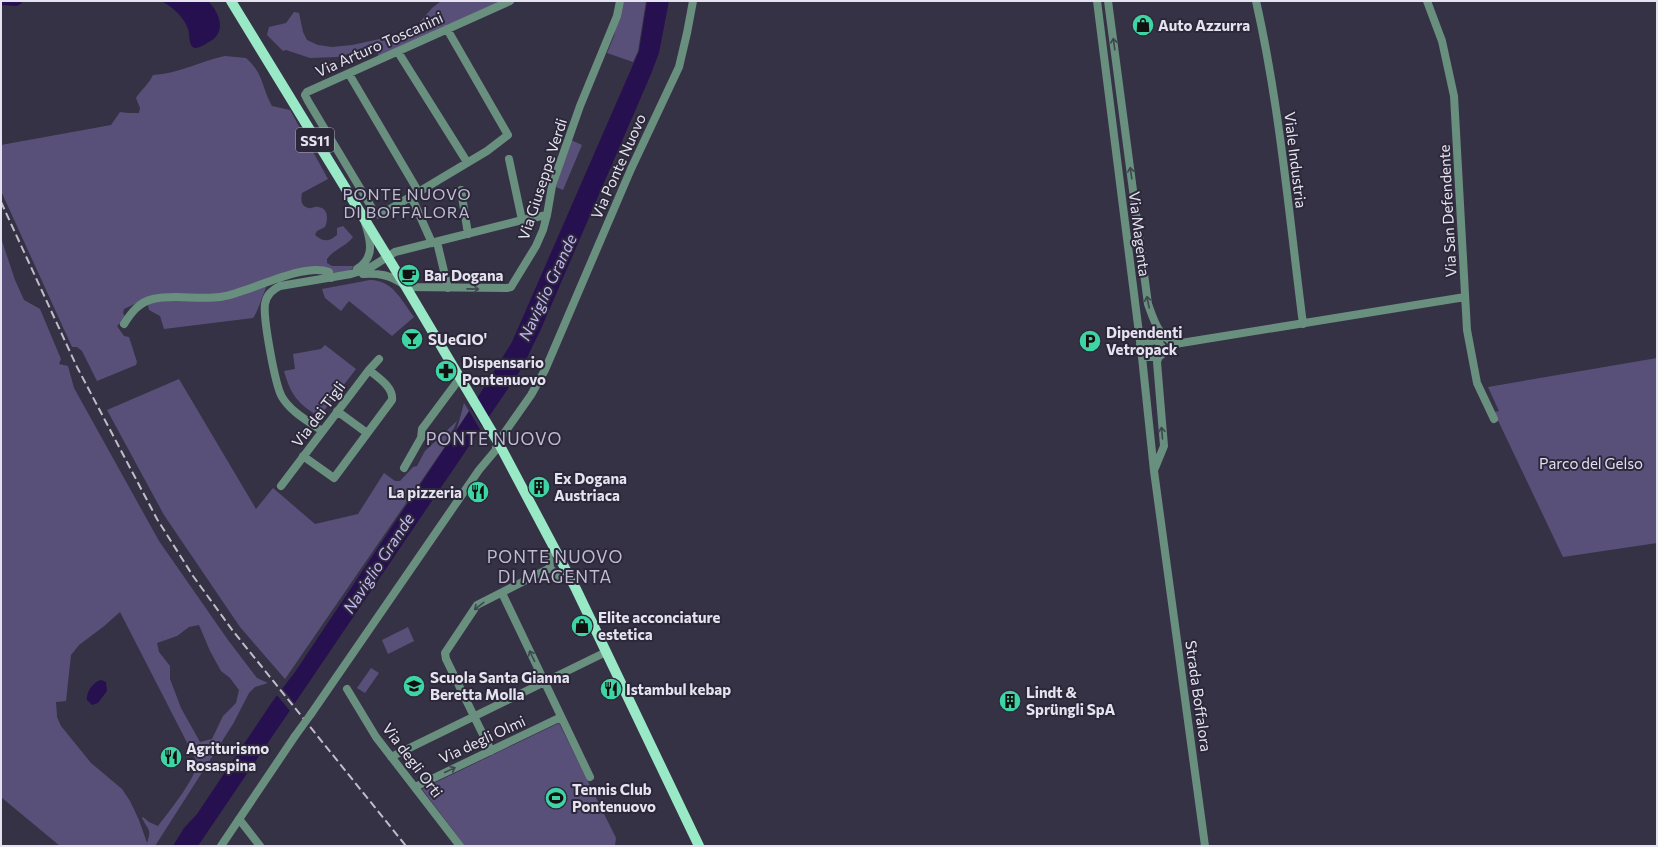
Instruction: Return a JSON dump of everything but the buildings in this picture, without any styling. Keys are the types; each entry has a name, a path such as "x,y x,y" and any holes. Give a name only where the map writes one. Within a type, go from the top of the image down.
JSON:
{"main road":[{"name":"SS11","path":"231,1 361,213 495,438 556,551 699,846"}],"street":[{"name":"Via Arturo Toscanini","path":"339,152 305,95 311,90 510,1"},
{"name":"Via Giuseppe Verdi","path":"405,286 448,288 511,287 536,246 547,215 554,181 580,106 617,16 620,1"},
{"name":"Via Ponte Nuovo","path":"221,846 479,470 495,451 495,438 531,394 545,370 631,169 676,75 684,47 693,1"},
{"name":"Via Magenta","path":"1097,1 1142,357 1154,471 1165,549"},
{"name":"Via Magenta","path":"1108,1 1148,304 1162,347 1157,362 1164,446 1154,471"},
{"name":"Viale Industria","path":"1256,1 1267,50 1282,157 1302,324"},
{"name":"Via San Defendente","path":"1427,1 1442,41 1454,96 1467,330 1472,362 1477,383 1494,419"},
{"path":"328,160 339,152 374,213 380,215 414,193 487,151 508,134 448,29"},
{"path":"398,52 467,162"},
{"path":"349,74 414,193 434,243 448,288"},
{"path":"510,159 522,220"},
{"path":"461,190 468,234"},
{"path":"361,213 367,229 369,259"},
{"path":"322,430 294,411 282,397 277,384 268,338 265,304 272,290 280,286 350,274 368,269 395,252 547,215"},
{"path":"350,274 364,265 369,259 376,257 387,257"},
{"path":"124,324 131,313 140,304 152,299 219,297 239,293 305,271 324,270 329,272 332,278"},
{"path":"350,274 385,274 405,286"},
{"path":"1142,357 1159,357 1175,344 1465,297"},
{"path":"1140,344 1160,338 1175,344"},
{"name":"Via dei Tigli","path":"280,486 322,430 379,359"},
{"path":"304,456 334,478 392,400 392,396 388,388 369,370"},
{"path":"404,468 421,438 422,429 460,378"},
{"path":"337,412 367,433"},
{"name":"Strada Boffalora","path":"1165,549 1206,846"},
{"path":"556,551 549,555 550,568 558,576 567,573"},
{"path":"491,751 473,717 444,653 477,605 550,568"},
{"path":"502,593 590,777"},
{"name":"Via degli Olmi","path":"391,757 606,652"},
{"name":"Via degli Orti","path":"346,689 376,737 460,846"},
{"name":"Via degli Olmi","path":"415,787 561,717"},
{"path":"239,819 260,846"}],"green space":[{"path":"441,1 504,1 379,58 376,47 337,57 310,58 286,50 283,51 267,35 269,27 286,23 294,12 299,13 303,32 307,40 318,45 332,47 352,45 398,35 414,29 432,8"},
{"path":"621,1 646,1 638,51 633,62 607,53 614,36"},
{"path":"225,56 246,58 256,69 272,106 290,110 328,179 302,193 301,200 306,207 322,208 326,212 327,218 325,227 317,231 315,235 323,240 329,240 337,235 337,228 343,226 353,237 327,259 327,263 332,266 353,266 352,269 339,273 332,272 326,268 267,285 253,318 164,329 160,316 149,310 148,305 137,303 124,309 123,313 126,318 117,326 124,336 129,337 137,362 136,365 97,381 82,351 77,347 72,347 1,191 1,145 111,125 120,112 139,113 140,108 136,98 153,75 181,70"},
{"path":"571,140 582,145 563,190 556,187"},
{"path":"1,238 15,280 24,300 40,309 61,359 59,364 68,366 74,388 159,541 228,640 257,678 268,683 255,687 249,693 233,724 155,846 60,846 1,797","holes":["120,612 197,762 193,776 175,804 158,826 149,822 143,817 142,818 148,827 149,832 147,843 139,820 130,801 122,789 91,763 61,726 57,717 56,702 66,701 71,655 79,645","199,625 210,651 221,671 230,678 239,690 236,703 223,716 212,739 200,742 181,708 170,679 170,666 159,652 157,643 177,636 189,627"]},
{"path":"370,280 385,283 391,287 414,317 392,336 349,301 341,311 325,298 322,289"},
{"path":"325,345 356,369 319,417 296,398 289,387 284,371 295,369 293,354 321,349"},
{"name":"Parco del Gelso","path":"1657,358 1657,543 1563,557 1494,412 1499,411 1488,387"},
{"path":"179,379 256,509 273,488 315,524 358,514 384,473 395,481 400,481 413,467 417,466 425,451 457,421 444,443 446,445 285,679 240,627 164,515 107,410"},
{"path":"464,403 469,411 457,429"},
{"path":"408,627 414,641 388,654 382,640"},
{"path":"371,668 379,673 365,693 357,688"},
{"path":"559,723 616,838 615,845 465,846 422,789"}],"water":[{"path":"1,1 21,1 22,3 17,6 1,5"},
{"path":"161,1 208,1 213,6 219,18 220,29 213,39 195,48 190,43 188,29 184,20 173,9"},
{"name":"Naviglio Grande","path":"647,1 669,1 659,53 541,329 522,368 198,846 173,846 184,828 197,814 272,702 295,672 468,413 512,342 639,51"},
{"path":"101,680 106,682 107,691 98,703 92,705 87,700 89,691 93,685"}],"pier":[{"path":"470,407 483,428 481,431 468,409"},
{"path":"281,687 296,705 291,712 276,694"}],"railway":[{"path":"1,202 77,367 157,519 193,576 233,631 406,846"}],"place":[{"name":"Auto Azzurra","path":"1143,25"},
{"name":"Bar Dogana","path":"409,275"},
{"name":"SUeGIO'","path":"412,339"},
{"name":"Dipendenti Vetropack","path":"1090,341"},
{"name":"Dispensario Pontenuovo","path":"446,371"},
{"name":"Ex Dogana Austriaca","path":"539,487"},
{"name":"La pizzeria","path":"478,492"},
{"name":"Elite acconciature estetica","path":"582,626"},
{"name":"Scuola Santa Gianna Beretta Molla","path":"414,686"},
{"name":"Istambul kebap","path":"611,689"},
{"name":"Lindt & Sprüngli SpA","path":"1010,701"},
{"name":"Agriturismo Rosaspina","path":"171,757"},
{"name":"Tennis Club Pontenuovo","path":"556,798"}],"district":[{"name":"PONTE NUOVO DI BOFFALORA","path":"407,202"},
{"name":"PONTE NUOVO","path":"494,438"},
{"name":"PONTE NUOVO DI MAGENTA","path":"555,566"}]}
